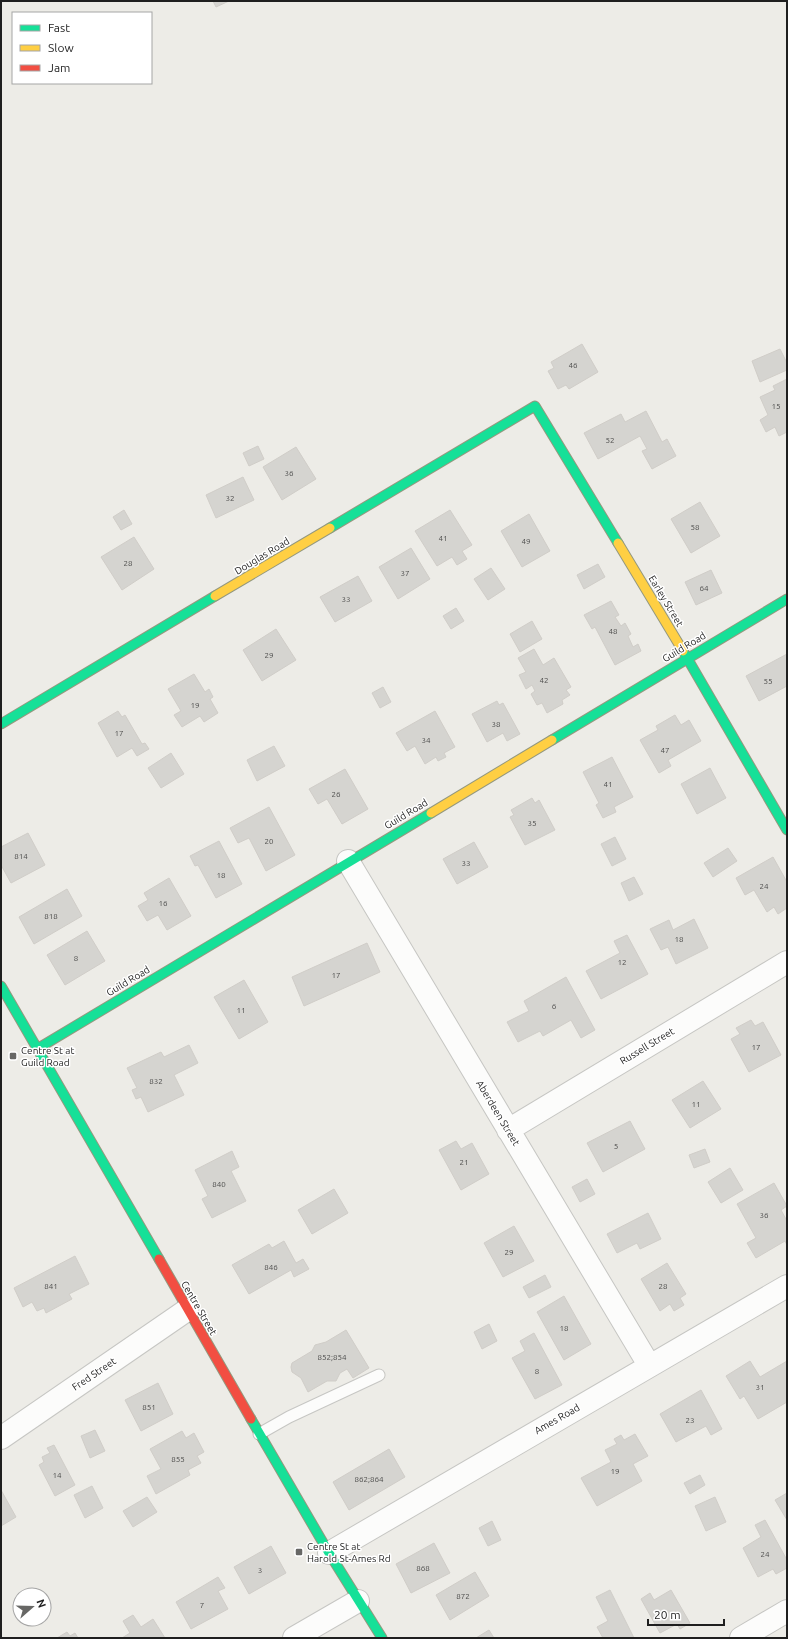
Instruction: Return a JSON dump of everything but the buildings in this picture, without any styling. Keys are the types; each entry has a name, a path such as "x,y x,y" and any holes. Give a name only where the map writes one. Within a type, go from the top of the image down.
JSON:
{"street":[{"name":"Earley Street","path":"535,406 687,658 787,830"},
{"name":"Douglas Road","path":"1,724 535,406"},
{"name":"Guild Road","path":"37,1049 787,599"},
{"name":"Aberdeen Street","path":"348,862 649,1365"},
{"name":"Russell Street","path":"508,1130 787,962"},
{"name":"Centre Street","path":"1,986 259,1434 329,1553 382,1638"},
{"name":"Ames Road","path":"329,1553 649,1365 787,1286"},
{"name":"Fred Street","path":"1,1438 187,1310"},
{"path":"294,1638 358,1601"},
{"path":"741,1638 787,1611"}],"lane":[{"path":"259,1434 289,1417 379,1375"}],"traffic: fast":[{"path":"330,528 535,406 618,543"},
{"path":"1,724 215,596"},
{"path":"552,740 787,599"},
{"path":"683,651 787,830"},
{"path":"37,1049 431,813"},
{"path":"1,986 159,1259"},
{"path":"251,1419 329,1553 382,1638"}],"traffic: slow":[{"path":"215,596 330,528"},
{"path":"618,543 683,651"},
{"path":"431,813 552,740"}],"traffic: jam":[{"path":"159,1259 251,1419"}],"place":[{"name":"Centre St at Guild Road","path":"13,1056"},
{"name":"Centre St at Harold St-Ames Rd","path":"299,1552"}]}
